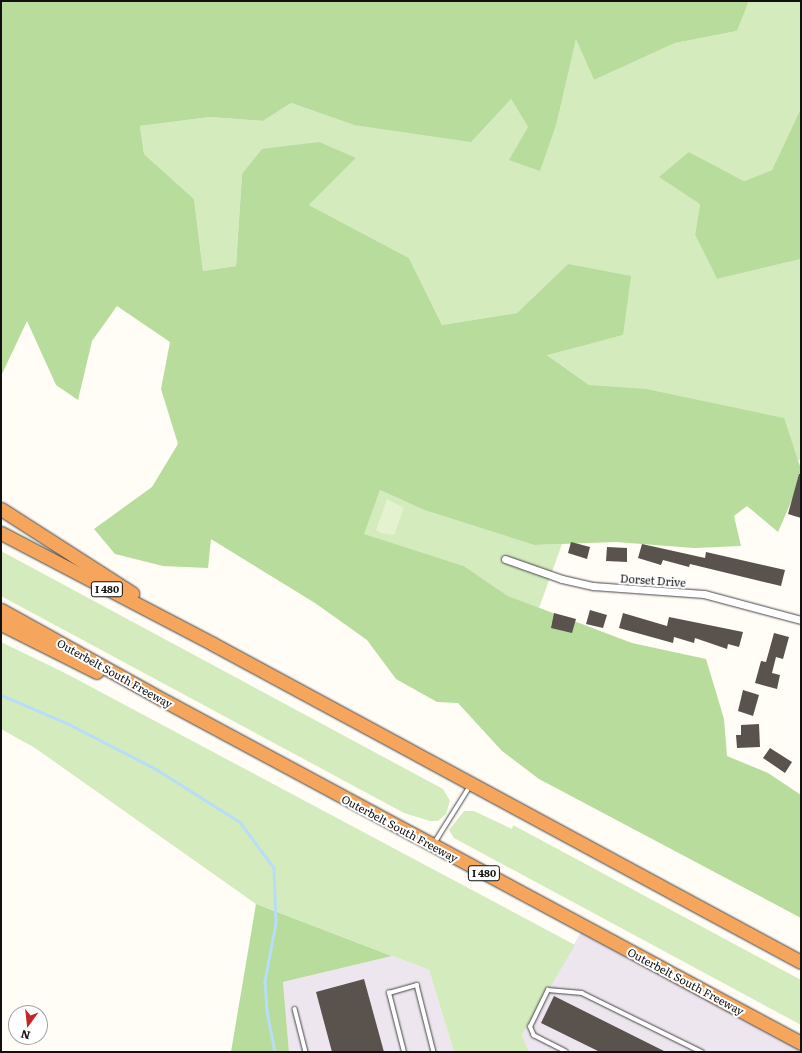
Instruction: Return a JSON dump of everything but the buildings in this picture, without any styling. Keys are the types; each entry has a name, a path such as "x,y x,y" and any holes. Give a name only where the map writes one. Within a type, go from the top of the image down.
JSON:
{"highway":[{"path":"1,509 213,644"},
{"name":"I 480","path":"1,533 213,644 801,962"},
{"name":"Outerbelt South Freeway","path":"1,610 167,702 801,1043"},
{"path":"1,624 76,663 167,702"}],"street":[{"name":"Dorset Drive","path":"505,558 562,579 593,586 704,594 800,617"}],"lane":[{"path":"433,845 471,784"},
{"path":"404,1052 389,993 417,985 434,1052"},
{"path":"566,1052 534,1036 530,1027 548,990 582,993 702,1052"},
{"path":"295,1008 306,1052"}],"shaded area":[{"path":"584,927 801,1043 801,1052 529,1052 522,1035"},
{"path":"392,956 429,970 454,1052 289,1052 283,982"}],"green space":[{"path":"1,1 749,1 737,31 675,43 594,80 576,39 557,122 540,171 509,160 528,127 511,99 471,142 354,125 291,103 263,121 210,117 140,126 144,154 194,199 203,271 236,266 242,174 262,149 319,142 356,158 309,205 409,258 442,325 517,313 568,264 631,276 623,335 547,355 589,385 646,389 784,418 801,469 801,479 778,532 747,506 734,516 741,546 694,548 616,542 534,545 424,510 380,490 364,534 464,566 508,596 632,643 706,659 724,719 727,756 768,773 801,795 801,918 539,779 502,751 458,703 437,702 396,679 367,640 315,603 211,539 208,568 163,566 115,554 94,529 152,487 178,444 161,389 170,342 117,306 92,341 78,400 56,385 27,321 1,376"},
{"path":"749,1 801,1 801,108 772,170 744,181 689,152 700,204 695,235 717,279 801,259 801,460 798,460 783,418 589,385 546,354 623,335 568,264 517,313 442,325 409,258 309,205 356,158 242,174 236,266 203,271 194,199 144,154 140,126 210,117 263,121 291,103 354,125 511,99 528,127 557,122 576,38 594,80 675,43 737,31"},
{"path":"801,108 801,259 717,279 695,235 700,204 659,177 689,152 744,181 772,170"},
{"path":"380,490 424,510 534,545 562,544 539,608 508,596 464,566 363,534"},
{"path":"387,499 404,508 394,535 381,533 376,530"},
{"path":"1,551 443,789 450,801 446,814 438,821 430,821 404,813 1,596"},
{"path":"1,642 65,673 575,945 522,1035 529,1052 454,1052 429,970 256,904 35,748 1,729"},
{"path":"464,811 474,811 512,829 513,825 801,980 801,1025 454,838 449,830"},
{"path":"256,904 392,956 283,982 289,1052 231,1052"}],"waterway":[{"path":"1,695 67,723 156,769 240,822 274,868 276,923 265,981 267,1011 275,1052"}]}
